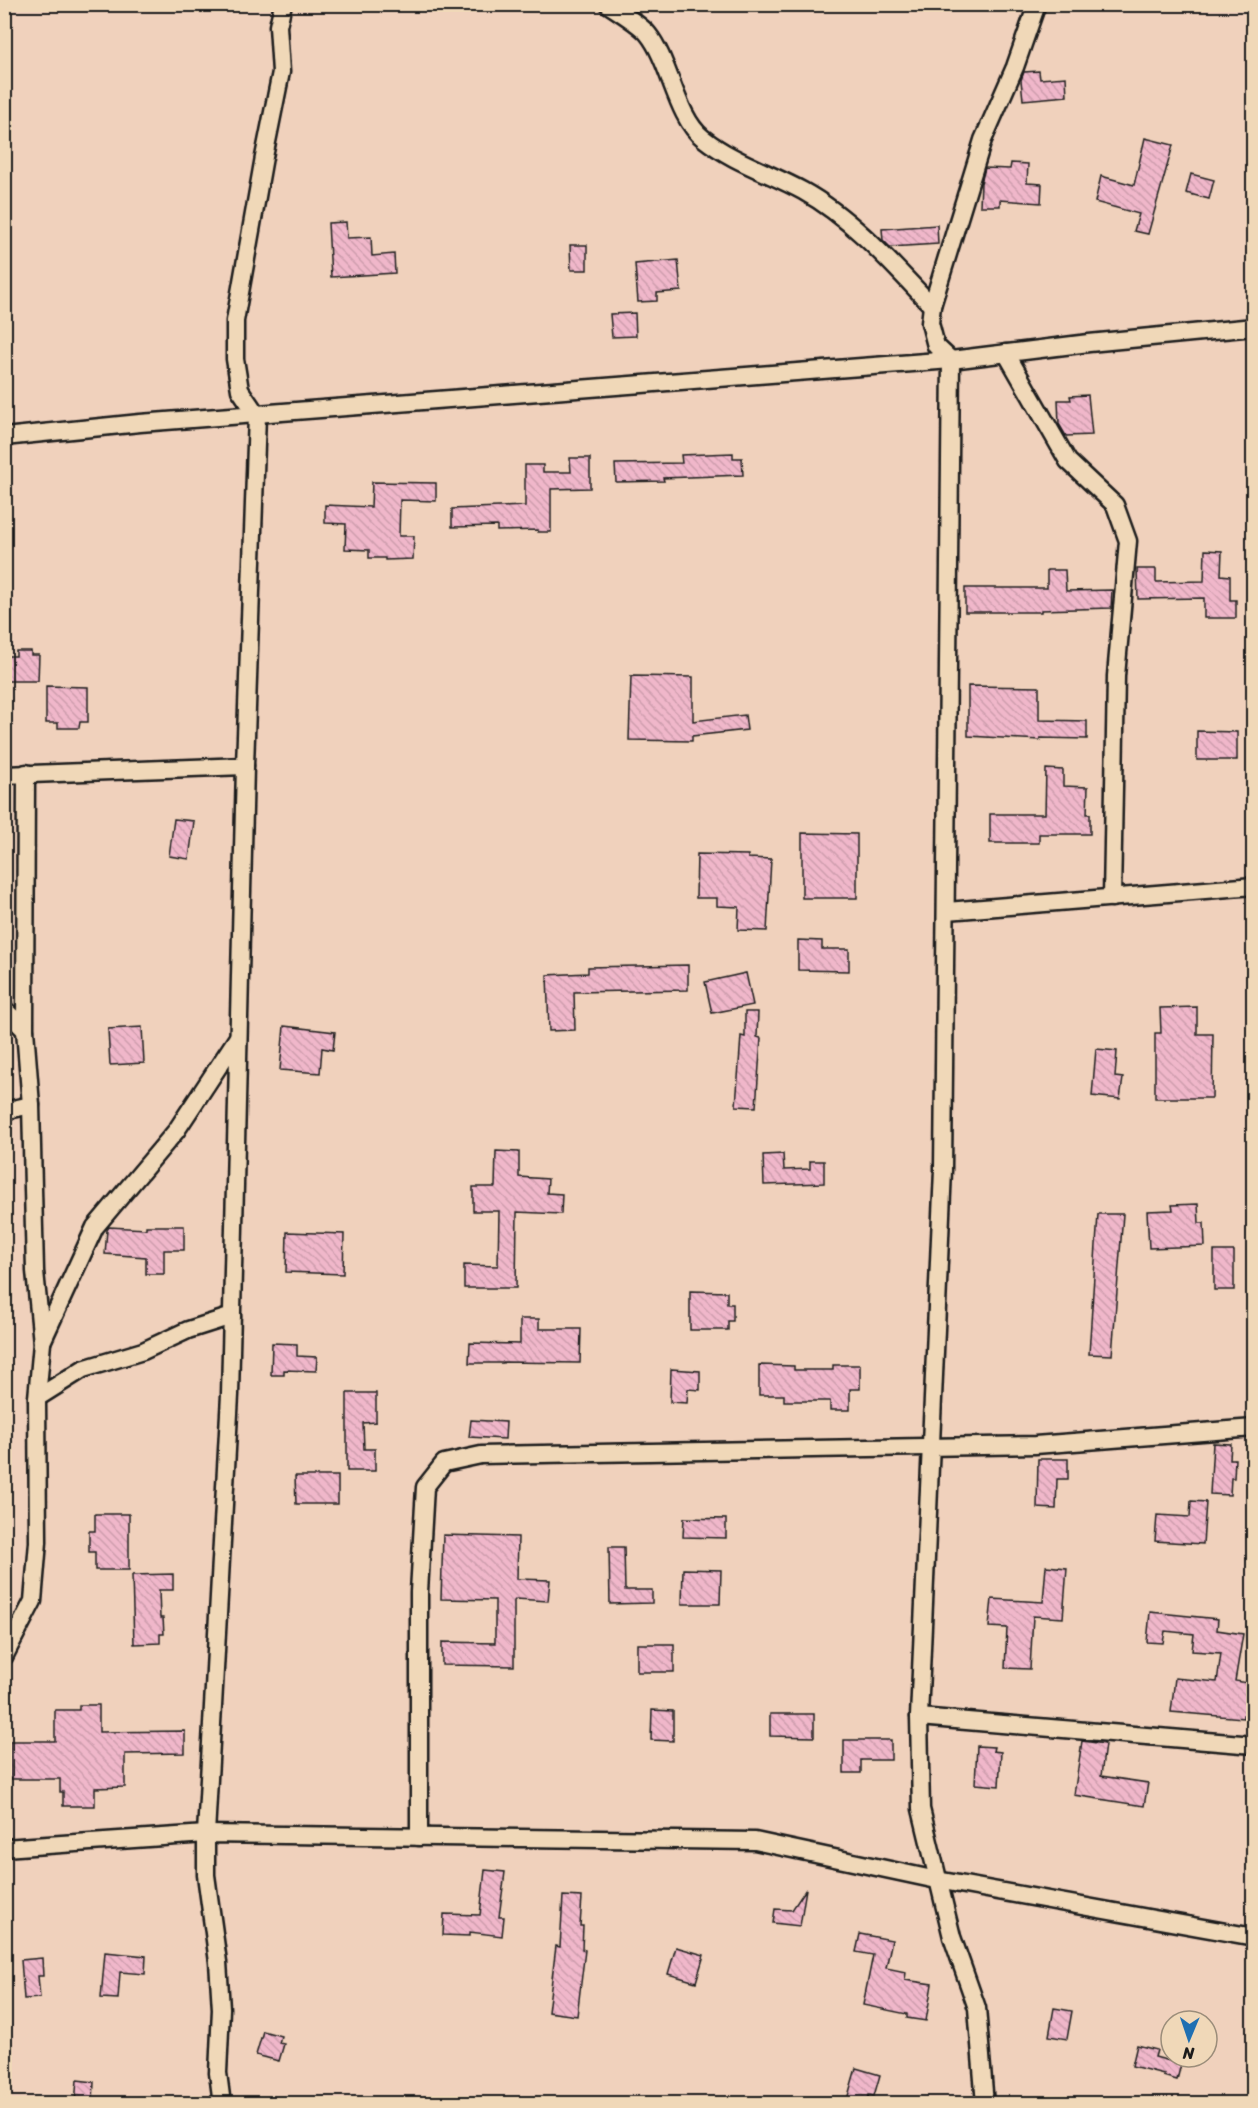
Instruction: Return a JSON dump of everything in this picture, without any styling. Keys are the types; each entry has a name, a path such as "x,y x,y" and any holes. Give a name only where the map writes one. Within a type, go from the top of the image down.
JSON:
{"street":[{"path":"222,2103 218,2073 221,2009 218,1962 206,1875 206,1834 231,1395 245,766 257,415 240,390 235,359 235,321 281,72 278,26 283,4"},
{"path":"608,4 648,33 685,114 701,137 740,163 804,192 854,227 932,306"},
{"path":"985,2103 977,2008 952,1937 921,1809 919,1717 943,1170 951,360 936,346 930,323 932,306 983,140 1015,67 1037,4"},
{"path":"4,437 140,423 951,360 1254,327"},
{"path":"1006,353 1068,461 1115,505 1128,541 1116,676 1112,898"},
{"path":"4,775 245,766"},
{"path":"4,1657 33,1601 38,1542 37,1398 42,1343 36,1271 31,1105 26,1030 26,773"},
{"path":"947,911 1254,886"},
{"path":"4,1009 26,1030"},
{"path":"42,1343 95,1227 176,1131 239,1036"},
{"path":"4,1111 31,1105"},
{"path":"37,1398 83,1369 142,1351 188,1330 232,1316"},
{"path":"419,1837 419,1592 425,1487 444,1462 481,1455 1035,1446 1254,1428"},
{"path":"919,1717 1254,1744"},
{"path":"4,1848 206,1834 755,1841 937,1880 1254,1937"}],"building":[{"path":"1039,71 1040,79 1066,77 1067,96 1023,100 1021,80 1024,72"},
{"path":"1145,138 1173,145 1148,234 1134,231 1139,214 1095,202 1101,176 1134,185"},
{"path":"1011,163 1028,164 1027,183 1042,184 1041,203 1000,200 1000,206 980,206 981,183 985,168 1010,169"},
{"path":"1191,174 1214,180 1209,199 1186,193"},
{"path":"346,222 347,238 371,237 372,256 394,254 395,273 331,277 328,223"},
{"path":"937,225 938,244 890,247 883,240 882,229"},
{"path":"570,245 587,245 587,270 571,270"},
{"path":"678,260 681,291 657,293 657,301 638,302 635,264"},
{"path":"635,313 636,336 612,337 610,314"},
{"path":"1088,395 1092,435 1066,436 1059,424 1058,400 1071,400 1070,396"},
{"path":"733,453 733,458 742,458 743,475 616,482 615,464 682,463 681,455"},
{"path":"570,458 590,458 590,488 551,489 551,532 497,531 497,526 452,527 452,509 525,506 525,465 543,465 543,472 571,472"},
{"path":"372,482 436,483 436,501 400,500 399,536 414,536 413,559 369,558 369,550 345,549 346,524 325,523 325,505 371,507"},
{"path":"1205,550 1222,551 1221,575 1230,576 1230,600 1236,600 1236,618 1204,618 1204,598 1138,599 1137,569 1156,569 1156,582 1204,581"},
{"path":"1047,570 1065,570 1066,591 1112,590 1111,608 1041,610 1041,612 965,612 965,588 1047,588"},
{"path":"16,651 31,651 31,655 39,655 38,681 4,681 4,656 16,656"},
{"path":"631,676 693,677 693,721 745,715 747,730 692,736 692,741 629,740"},
{"path":"46,686 88,687 88,722 80,722 79,728 58,728 58,723 46,723"},
{"path":"968,686 1039,687 1039,720 1087,721 1087,739 1040,738 1040,740 968,736"},
{"path":"1197,731 1237,732 1237,760 1197,760"},
{"path":"1046,769 1063,770 1063,786 1088,787 1087,814 1090,814 1090,834 1039,834 1039,843 990,843 990,814 1045,814"},
{"path":"174,819 194,821 189,859 169,856"},
{"path":"802,833 857,834 857,898 802,898"},
{"path":"697,854 748,855 748,858 771,859 767,931 738,930 739,907 717,906 717,898 696,898"},
{"path":"798,940 822,941 822,949 849,949 849,971 798,970"},
{"path":"688,965 688,990 574,992 575,1030 549,1031 547,975 588,973 588,967"},
{"path":"746,973 753,1005 712,1013 705,982"},
{"path":"1197,1007 1197,1034 1213,1034 1212,1098 1155,1098 1155,1033 1161,1033 1160,1008"},
{"path":"745,1012 758,1012 757,1037 761,1038 756,1107 736,1106 741,1036 745,1037"},
{"path":"284,1026 335,1032 333,1050 322,1048 320,1073 280,1070"},
{"path":"142,1027 144,1063 110,1065 108,1029"},
{"path":"1096,1049 1117,1051 1115,1077 1123,1078 1120,1099 1092,1096"},
{"path":"496,1151 519,1152 519,1177 548,1179 547,1193 562,1194 561,1214 517,1212 516,1288 464,1288 464,1265 498,1266 499,1211 473,1211 473,1187 495,1187"},
{"path":"783,1154 784,1170 810,1169 810,1161 824,1161 824,1183 764,1185 763,1155"},
{"path":"1198,1204 1199,1223 1204,1223 1205,1246 1149,1248 1147,1211 1173,1210 1172,1205"},
{"path":"1098,1214 1123,1214 1112,1355 1089,1354"},
{"path":"146,1226 184,1226 184,1250 164,1250 164,1274 146,1274 146,1257 105,1254 109,1227 146,1229"},
{"path":"287,1232 344,1234 343,1274 286,1272"},
{"path":"1214,1251 1234,1251 1234,1290 1214,1290"},
{"path":"690,1291 727,1292 727,1304 733,1304 733,1321 728,1321 728,1330 690,1330"},
{"path":"520,1319 539,1319 539,1329 581,1329 580,1363 469,1363 470,1343 520,1344"},
{"path":"272,1343 297,1344 297,1356 317,1357 316,1371 284,1370 284,1375 271,1375"},
{"path":"759,1365 794,1366 794,1370 833,1370 833,1365 860,1365 860,1389 850,1389 850,1410 830,1410 830,1401 784,1401 784,1395 759,1395"},
{"path":"671,1369 700,1371 700,1390 688,1389 687,1403 670,1402"},
{"path":"347,1393 376,1393 376,1422 363,1423 364,1449 375,1449 375,1471 347,1471"},
{"path":"471,1420 506,1422 505,1439 469,1437"},
{"path":"1213,1443 1231,1444 1230,1459 1235,1459 1230,1495 1210,1494"},
{"path":"1038,1459 1068,1459 1068,1479 1057,1479 1056,1509 1037,1508"},
{"path":"295,1476 338,1476 338,1504 296,1504"},
{"path":"1191,1501 1206,1502 1203,1544 1155,1541 1157,1515 1190,1517"},
{"path":"95,1514 129,1514 129,1570 95,1570 95,1552 89,1552 89,1531 95,1531"},
{"path":"684,1518 726,1519 726,1538 683,1537"},
{"path":"443,1535 518,1537 517,1579 550,1580 548,1601 516,1599 514,1601 514,1666 442,1665 442,1642 495,1643 495,1600 441,1599"},
{"path":"609,1547 624,1547 625,1590 652,1590 652,1603 610,1604"},
{"path":"1046,1566 1067,1568 1063,1618 1033,1616 1030,1669 1005,1668 1007,1628 989,1627 992,1599 1043,1602"},
{"path":"683,1569 721,1570 720,1604 682,1604"},
{"path":"173,1574 173,1590 159,1590 160,1618 163,1618 164,1634 160,1634 160,1643 134,1644 132,1575"},
{"path":"1150,1612 1218,1619 1217,1630 1243,1634 1235,1681 1254,1684 1254,1715 1243,1715 1243,1718 1171,1712 1175,1678 1217,1682 1221,1653 1192,1651 1194,1634 1165,1631 1163,1643 1147,1642"},
{"path":"637,1644 674,1644 674,1672 637,1672"},
{"path":"79,1705 99,1705 99,1732 185,1731 185,1753 125,1754 125,1787 95,1788 95,1806 63,1806 60,1779 10,1779 10,1741 55,1741 55,1710 79,1710"},
{"path":"652,1710 673,1711 673,1741 651,1740"},
{"path":"770,1714 814,1714 814,1737 770,1736"},
{"path":"844,1740 891,1740 891,1760 861,1760 861,1773 844,1773"},
{"path":"1082,1741 1105,1744 1101,1776 1148,1783 1144,1806 1074,1795"},
{"path":"977,1746 994,1747 993,1751 1001,1752 999,1786 975,1784"},
{"path":"485,1870 505,1872 499,1917 504,1917 502,1936 470,1932 470,1936 443,1935 444,1914 480,1915"},
{"path":"806,1889 800,1926 773,1923 775,1909 792,1910"},
{"path":"563,1896 582,1897 580,1926 583,1926 582,1949 585,1950 577,2016 548,2012 556,1946 560,1947"},
{"path":"860,1934 892,1940 886,1968 906,1972 905,1980 932,1984 926,2021 907,2018 907,2014 863,2005 873,1955 856,1952"},
{"path":"676,1947 704,1955 696,1982 668,1974"},
{"path":"105,1952 146,1956 145,1974 120,1972 118,1999 101,1998"},
{"path":"42,1958 43,1976 38,1976 40,1998 24,1999 21,1960"},
{"path":"1054,2008 1072,2011 1067,2039 1049,2036"},
{"path":"263,2031 281,2036 279,2043 284,2044 279,2061 256,2055"},
{"path":"1137,2045 1157,2050 1155,2057 1159,2058 1159,2069 1180,2069 1177,2080 1163,2076 1164,2074 1132,2066"},
{"path":"856,2068 880,2075 874,2096 869,2095 866,2103 846,2103"},
{"path":"77,2080 94,2082 93,2103 75,2103"}]}
